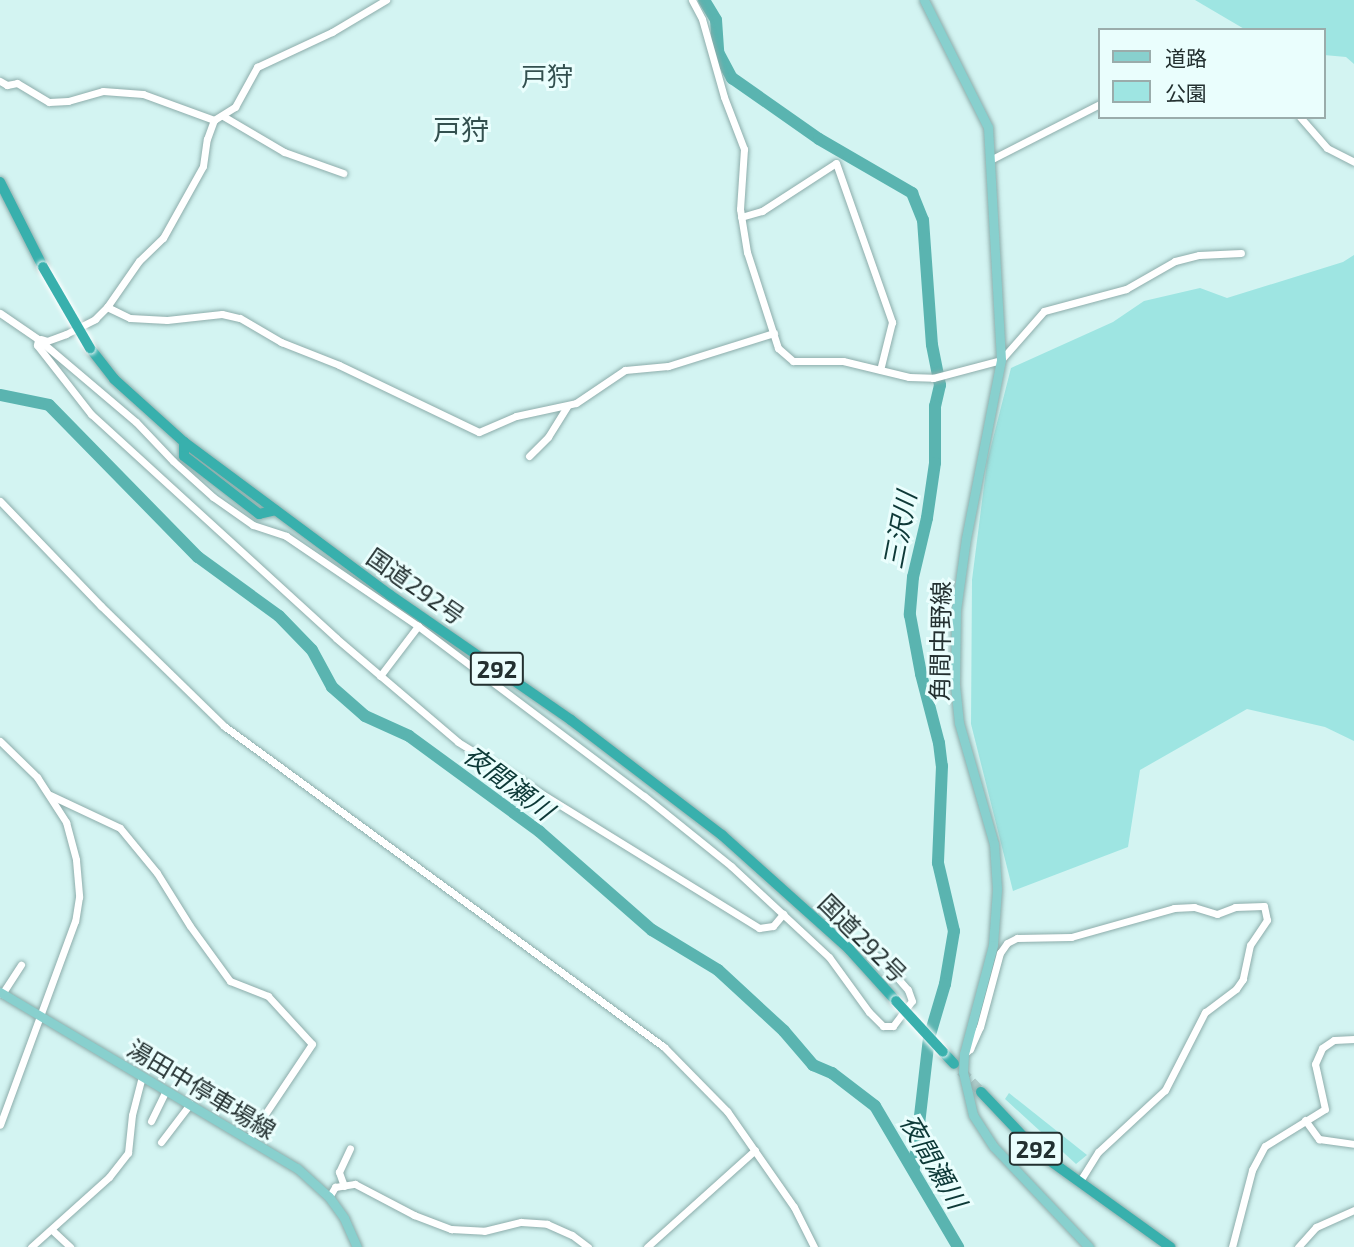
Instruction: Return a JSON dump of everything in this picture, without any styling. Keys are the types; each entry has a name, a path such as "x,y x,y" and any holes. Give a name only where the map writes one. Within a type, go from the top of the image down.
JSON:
{"highway":[{"name":"国道292号","path":"0,182 43,267 90,348 114,379 184,442 390,595 571,720 722,835 849,949 954,1064"},
{"path":"0,194 20,220"},
{"name":"292","path":"981,1092 1038,1152 1098,1198 1169,1246"}],"main road":[{"name":"角間中野線","path":"924,0 988,127 992,159 1001,360 970,514 956,610 954,685 959,723 994,844 996,889 993,945 964,1054 963,1072 973,1115 994,1147 1089,1247"},
{"name":"湯田中停車場線","path":"1,993 297,1168 329,1197 344,1218 357,1247"}],"street":[{"path":"2,85 18,83 49,102 68,101 103,91 143,94 214,120 223,117 235,107 257,67 332,32 386,0"},
{"path":"692,0 702,19 724,97 744,149 741,217 747,253 778,348 793,361 843,361 928,379 1001,360 1044,311 1126,289 1174,261 1199,255 1241,253"},
{"path":"992,159 1098,105"},
{"path":"223,117 284,152 343,173"},
{"path":"1302,119 1327,148 1354,162"},
{"path":"38,339 47,341 95,319 107,307 139,261 163,238 196,182 214,120"},
{"path":"741,217 762,211 836,163 892,323 880,370"},
{"path":"107,307 130,317 167,320 222,314 240,318 281,342 339,365 479,432 516,416 568,406 586,398 625,370 668,366 774,333"},
{"path":"1,317 38,339 136,422 173,461 213,496 253,525 286,536 418,626 644,796 731,866 783,914 829,957 869,1012 883,1026 893,1026 912,1001 908,990 884,962 865,947"},
{"path":"38,339 37,345 91,414 380,676 458,742 759,928 773,926 783,914"},
{"path":"529,456 548,437 568,406"},
{"path":"0,501 101,606 224,726 664,1047 727,1111 794,1207 814,1247"},
{"path":"380,676 418,626"},
{"path":"0,741 50,795 72,839 79,897 75,921 0,1125"},
{"path":"50,795 120,828 157,873 190,926 230,981 268,996 312,1044 249,1139"},
{"path":"964,1054 970,1049 980,1027 1000,953 1007,943 1017,937 1071,937 1174,908 1194,908 1217,914 1235,907 1264,906 1267,920 1250,946 1243,979 1236,989 1205,1012 1165,1090 1098,1152 1079,1183"},
{"path":"1,993 21,965"},
{"path":"1232,1247 1252,1170 1265,1146 1325,1109 1315,1064 1322,1048 1334,1040 1354,1039"},
{"path":"31,1247 109,1177 128,1153 132,1115 142,1076"},
{"path":"151,1121 166,1090"},
{"path":"161,1142 190,1104"},
{"path":"1305,1120 1319,1139 1354,1144"},
{"path":"344,1186 339,1172 350,1148"},
{"path":"647,1247 755,1150"},
{"path":"329,1197 335,1187 355,1184 414,1215 451,1229 484,1231 521,1222 547,1224 572,1235 588,1247"},
{"path":"1298,1247 1316,1227 1354,1210"},
{"path":"52,1230 69,1247"}],"green space":[{"path":"1195,0 1354,0 1354,64 1346,57 1326,55 1326,28 1243,28"},
{"path":"1354,255 1354,741 1325,727 1247,709 1140,770 1128,847 1013,891 971,724 972,580 987,462 1011,368 1113,322 1144,301 1200,288 1227,298 1343,262"},
{"path":"1009,1093 1087,1155 1076,1164 1005,1099"}],"waterway":[{"name":"三沢川","path":"704,0 716,20 718,52 732,78 819,139 912,193 923,220 932,345 940,385 935,406 935,463 927,518 913,577 910,615 921,674 939,743 942,766 938,863 954,931 945,984 929,1038 914,1168"},
{"name":"夜間瀬川","path":"0,395 49,405 198,557 279,616 312,650 332,687 365,716 409,736 540,832 652,930 718,970 784,1031 813,1065 832,1073 875,1106 958,1247"}],"tunnel":[{"path":"961,1071 981,1092"}],"district":[{"name":"戸狩","path":"547,76"},
{"name":"戸狩","path":"461,129"}]}
